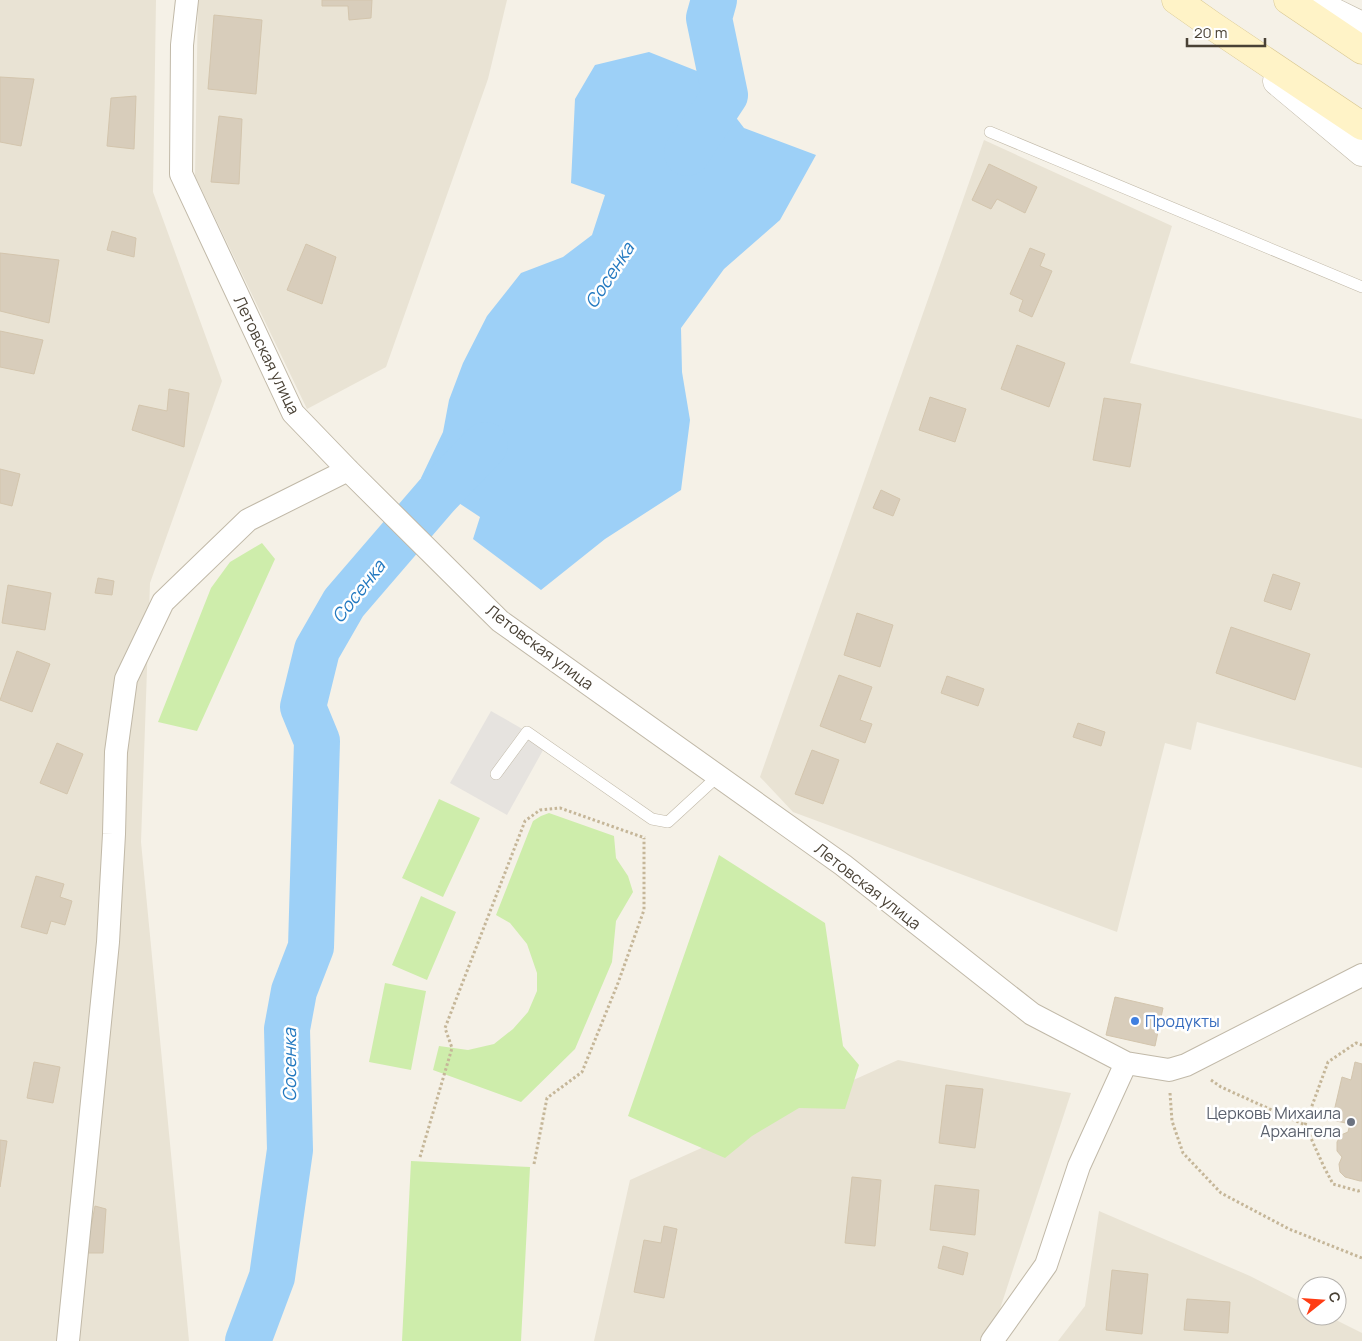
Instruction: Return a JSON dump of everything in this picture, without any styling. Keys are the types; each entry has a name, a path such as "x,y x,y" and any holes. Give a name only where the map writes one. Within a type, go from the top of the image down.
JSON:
{"main road":[{"path":"1176,0 1362,126"},
{"path":"1288,0 1362,50"}],"street":[{"name":"Летовская улица","path":"187,0 182,45 181,174 293,413 500,621 843,865 1032,1014 1126,1063 1178,1068"},
{"path":"1309,0 1362,26"},
{"path":"1213,26 1362,152"},
{"path":"68,1341 108,942 116,752 126,679 163,602 248,520 348,470"},
{"path":"1178,1068 1362,975"},
{"path":"992,1341 1046,1265 1079,1166 1126,1063"}],"lane":[{"path":"990,132 1362,288"},
{"path":"496,774 527,732 652,818 668,822 718,776"}],"path":[{"path":"420,1158 452,1048 445,1028 525,821 540,810 560,808 644,838"},
{"path":"534,1164 547,1098 582,1072 618,983 644,910 644,838 663,821"},
{"path":"1305,1125 1328,1062 1356,1043 1362,1045"},
{"path":"1362,1190 1358,1192 1333,1184 1305,1125 1222,1086 1178,1068 1172,1121 1183,1154 1220,1193 1290,1229 1362,1258"}],"shaded area":[{"path":"0,0 156,0 153,192 222,381 150,583 141,842 189,1341 0,1341"},
{"path":"198,0 507,0 488,79 386,367 307,409 195,176"},
{"path":"984,140 1172,226 1130,363 1362,419 1362,768 1197,722 1191,750 1165,743 1117,932 793,812 760,777"},
{"path":"491,711 547,743 507,815 450,783"},
{"path":"898,1060 1071,1093 998,1315 980,1341 594,1341 630,1180"},
{"path":"1099,1211 1250,1276 1297,1300 1297,1326 1347,1326 1362,1333 1362,1341 1058,1341 1085,1306"}],"green space":[{"path":"262,543 275,559 197,731 158,722 211,588 230,562"},
{"path":"439,799 480,818 443,897 402,878"},
{"path":"549,813 614,836 616,858 628,876 633,892 616,921 612,962 575,1049 521,1102 433,1070 439,1046 468,1050 494,1044 513,1029 528,1012 537,991 537,973 527,944 510,923 496,915 533,821"},
{"path":"719,855 825,923 843,1046 859,1065 845,1109 799,1108 752,1136 725,1158 628,1116"},
{"path":"421,896 456,912 427,980 392,965"},
{"path":"385,983 426,991 411,1070 369,1062"},
{"path":"411,1161 530,1167 521,1341 402,1341"}],"water":[{"path":"649,52 702,73 744,128 816,155 780,220 724,269 681,328 682,372 690,420 681,490 605,539 541,590 473,539 480,517 421,478 443,432 449,400 463,363 487,316 521,273 563,257 592,235 605,195 571,183 575,99 595,65"}],"building":[{"path":"322,0 372,0 371,18 349,20 348,6 322,6"},
{"path":"214,15 262,20 256,94 208,89"},
{"path":"0,77 34,79 21,146 0,142"},
{"path":"136,96 134,149 107,146 111,98"},
{"path":"219,116 242,119 239,184 211,182"},
{"path":"989,164 1037,187 1025,213 997,199 991,209 972,200"},
{"path":"112,231 136,238 134,257 107,250"},
{"path":"306,244 336,257 322,304 287,290"},
{"path":"1030,248 1045,254 1040,266 1052,271 1032,317 1019,311 1023,300 1010,294"},
{"path":"0,253 59,260 49,323 0,311"},
{"path":"0,331 43,340 34,374 0,367"},
{"path":"1017,345 1065,363 1049,407 1001,389"},
{"path":"169,389 189,393 184,447 132,430 139,405 167,411"},
{"path":"930,397 966,409 955,442 919,430"},
{"path":"1104,398 1141,404 1130,467 1093,460"},
{"path":"0,469 20,474 12,506 0,503"},
{"path":"881,490 900,499 893,516 873,508"},
{"path":"1273,574 1300,583 1291,610 1264,601"},
{"path":"98,578 114,581 112,595 95,593"},
{"path":"8,585 51,593 45,630 2,623"},
{"path":"857,613 893,625 880,667 844,655"},
{"path":"1231,627 1310,654 1295,700 1216,673"},
{"path":"17,651 50,664 32,712 0,700"},
{"path":"839,675 872,687 860,720 872,724 865,743 820,726"},
{"path":"947,676 984,689 978,706 941,693"},
{"path":"1078,723 1105,732 1101,746 1073,737"},
{"path":"57,743 83,754 67,794 40,783"},
{"path":"812,750 839,760 823,804 795,794"},
{"path":"36,876 64,884 60,897 72,901 65,925 51,921 47,934 21,927"},
{"name":"Продукты","path":"1115,997 1163,1008 1155,1046 1106,1035"},
{"path":"34,1062 60,1067 53,1103 27,1098"},
{"name":"Церковь Михаила Архангела","path":"1355,1062 1362,1064 1362,1181 1345,1177 1340,1172 1339,1164 1342,1157 1337,1151 1337,1142 1341,1135 1348,1132 1350,1124 1332,1120 1342,1077 1351,1080"},
{"path":"946,1085 983,1089 975,1148 939,1143"},
{"path":"0,1140 7,1141 0,1187"},
{"path":"852,1177 881,1180 875,1246 845,1243"},
{"path":"935,1185 979,1190 975,1235 930,1230"},
{"path":"95,1206 106,1209 103,1253 86,1253"},
{"path":"664,1226 677,1229 664,1298 634,1292 644,1240 661,1243"},
{"path":"943,1246 968,1253 963,1275 938,1268"},
{"path":"1112,1270 1148,1274 1142,1334 1106,1330"},
{"path":"1187,1299 1230,1302 1228,1333 1184,1330"}],"waterway":[{"name":"Сосенка","path":"687,153 725,95 709,18 714,0"},
{"name":"Сосенка","path":"248,1341 272,1277 290,1150 287,1029 294,991 311,947 317,741 303,707 317,650 344,603 437,495 485,445"}],"place":[{"name":"Продукты","path":"1135,1021"},
{"name":"Церковь Михаила Архангела","path":"1351,1122"}]}
